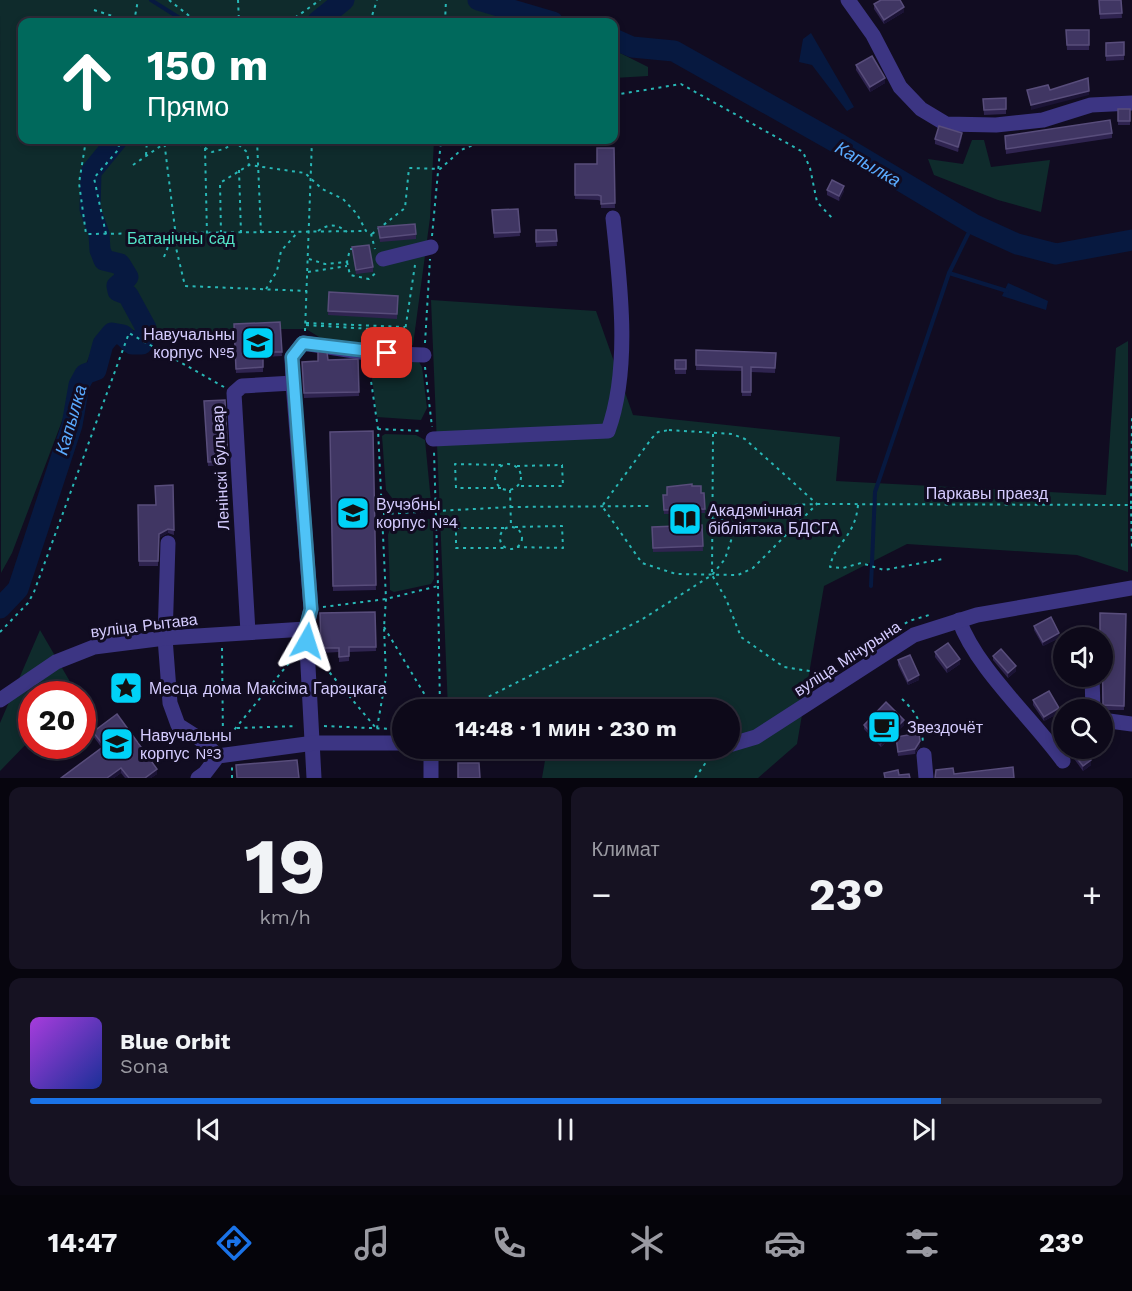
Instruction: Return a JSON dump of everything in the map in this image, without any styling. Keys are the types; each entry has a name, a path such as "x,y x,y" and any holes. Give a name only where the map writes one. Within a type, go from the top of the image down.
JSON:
{"street":[{"path":"848,0 873,35 900,87 921,109 946,124 996,125 1043,120 1091,105 1132,103"},
{"path":"433,439 608,431 617,407 621,341 619,273 613,218"},
{"path":"383,259 424,248"},
{"path":"314,778 314,743 306,628 311,609 292,383 292,357 303,343 368,353 424,355"},
{"name":"Ленінскі бульвар","path":"248,632 234,393 242,387 292,383"},
{"path":"168,543 165,638 167,685 173,717 178,725 200,739 218,756"},
{"name":"вуліца Мічурына","path":"740,742 756,737 914,634 959,620 1132,588"},
{"path":"959,620 964,634 1063,761"},
{"name":"вуліца Рытава","path":"0,700 56,662 74,653 114,643 306,628"},
{"path":"1113,721 1132,724"},
{"path":"201,777 218,756 314,743 392,742"},
{"path":"924,755 926,778"},
{"path":"431,759 431,778"}],"path":[{"path":"134,18 138,0"},
{"path":"169,0 192,18"},
{"path":"238,0 239,18"},
{"path":"295,18 320,0"},
{"path":"371,18 377,0"},
{"path":"445,18 446,0"},
{"path":"94,10 120,18"},
{"path":"618,94 681,84 802,152 810,168 817,202 834,220"},
{"path":"85,144 79,183 86,234 173,235 366,231"},
{"path":"106,234 94,178 118,150 119,144"},
{"path":"146,155 147,144"},
{"path":"133,165 160,144"},
{"path":"164,144 173,235 185,286 307,291"},
{"path":"198,144 212,152 224,149 231,144"},
{"path":"238,144 247,152 249,165"},
{"path":"257,144 261,233"},
{"path":"303,343 309,259 312,144"},
{"path":"371,234 405,208 409,168 440,169 461,150 475,144"},
{"path":"205,148 207,234"},
{"path":"221,234 220,183 249,165 305,173 322,189 343,200 357,214 366,231 371,234"},
{"path":"239,170 241,233"},
{"path":"317,232 326,225 339,225 346,232"},
{"path":"266,289 277,271 281,251 298,232"},
{"path":"361,248 350,249 346,264 350,275 369,279 378,271 378,262 383,259 372,246 371,234"},
{"path":"164,257 173,235"},
{"path":"407,354 405,329 424,248"},
{"path":"309,259 325,264 346,264"},
{"path":"308,272 346,264"},
{"path":"306,324 405,329"},
{"path":"0,632 28,603 34,592 129,333 234,393"},
{"path":"221,634 224,743 295,655 308,654 317,657 377,728 386,677 384,627 386,599 378,429 368,353"},
{"path":"378,429 433,432 424,355"},
{"path":"1132,418 1132,551"},
{"path":"658,432 732,434 745,439 817,504 753,568 738,575 676,574 642,563 602,506 639,453 658,432"},
{"path":"713,433 712,575 726,599 741,637 784,667 828,674 840,683"},
{"path":"433,439 440,699"},
{"path":"509,463 517,466 562,465 563,486 518,486 510,490 456,488 455,464 501,465 509,463"},
{"path":"501,465 495,476 501,488"},
{"path":"517,466 522,478 518,486"},
{"path":"510,490 513,527 520,532 522,538 517,547"},
{"name":"Паркавы праезд","path":"737,521 742,507 817,504 1131,505"},
{"path":"858,505 856,522 844,543 832,556 830,567 843,568 866,564 884,570 943,559"},
{"path":"382,514 510,507 650,506"},
{"path":"484,699 641,620 712,575 725,559 737,521 712,519"},
{"path":"562,526 563,548 456,548 456,528 513,527 562,526"},
{"path":"504,528 499,539 506,548"},
{"path":"311,609 386,599 438,586"},
{"path":"384,627 427,699"},
{"path":"902,699 916,712 922,726 924,755"},
{"path":"695,778 708,759"}],"green space":[{"name":"Батанічны сад","path":"0,0 487,0 501,12 521,18 18,18 18,144 434,144 430,218 413,345 401,348 324,340 306,329 233,329 152,340 131,329 98,337 70,400 12,553 1,573"},
{"path":"618,52 648,67 648,76 618,78"},
{"path":"972,140 984,140 991,167 1050,160 1041,212 998,200 934,175 928,159 963,164"},
{"path":"431,300 596,311 633,415 840,437 836,481 1106,495 1116,348 1128,341 1128,572 1077,555 907,544 824,586 797,744 758,778 542,778 545,759 740,759 740,699 448,699"},
{"path":"382,358 419,362 422,367 427,408 421,420 377,417 371,371"},
{"path":"385,434 416,435 425,440 431,502 428,505 393,506 392,498 386,490 382,436"},
{"path":"430,519 433,522 434,579 431,584 394,592 390,590 388,535 393,520"},
{"path":"40,630 70,681 18,681"},
{"path":"18,681 18,752 0,771 0,723"}],"water":[{"path":"811,33 854,107 847,111 812,65 799,62 803,39"},
{"path":"1008,283 1048,301 1046,310 1002,296"}],"building":[{"path":"881,0 900,0 904,7 884,20 874,4"},
{"path":"1099,0 1121,0 1122,13 1100,14"},
{"path":"1066,30 1089,30 1089,45 1067,45"},
{"path":"1124,42 1124,55 1106,56 1106,43"},
{"path":"872,56 885,78 870,87 856,65"},
{"path":"1088,78 1089,91 1031,105 1027,90 1048,85 1050,90"},
{"path":"1006,98 1006,109 984,110 983,99"},
{"path":"1118,109 1130,109 1130,121 1118,121"},
{"path":"1110,120 1112,133 1006,149 1005,136"},
{"path":"939,126 962,133 958,147 935,139"},
{"path":"597,148 614,148 615,203 601,204 601,196 598,195 575,195 575,164 597,164"},
{"path":"832,180 844,186 839,196 827,190"},
{"path":"518,209 520,232 494,233 492,210"},
{"path":"415,224 416,234 380,238 378,227"},
{"path":"536,230 556,230 557,241 536,242"},
{"path":"369,245 373,267 356,270 352,247"},
{"path":"329,292 398,296 397,314 328,311"},
{"name":"Навучальны корпус №5","path":"280,322 282,352 263,352 263,367 236,369 234,324"},
{"path":"318,350 327,352 328,360 358,359 359,392 304,393 302,362 318,361"},
{"path":"696,350 776,353 775,368 751,367 751,392 742,392 742,367 696,365"},
{"path":"675,360 686,360 686,369 675,369"},
{"path":"225,400 228,461 208,462 204,401"},
{"name":"Вучэбны корпус №4","path":"373,431 376,585 333,586 330,432"},
{"path":"692,484 692,486 701,486 705,509 664,510 663,495 667,495 667,487"},
{"path":"173,485 174,530 168,529 159,534 158,561 139,561 138,505 156,505 155,486"},
{"path":"702,525 703,546 653,548 652,527"},
{"path":"375,612 376,647 349,647 349,656 339,657 339,648 321,648 320,613"},
{"path":"1100,613 1126,614 1124,706 1113,705 1113,699 1103,699 1103,687 1113,687 1113,627 1100,627"},
{"path":"1051,617 1056,627 1053,627 1053,636 1043,642 1034,626"},
{"path":"948,643 960,659 947,668 935,652"},
{"path":"1001,649 1016,666 1008,673 993,656"},
{"path":"910,655 919,675 908,681 898,660"},
{"path":"1049,691 1054,699 1053,712 1044,717 1033,700"},
{"name":"Звездочёт","path":"886,702 904,720 881,743 864,725"},
{"name":"Навучальны корпус №3","path":"117,714 157,769 145,778 129,778 121,768 107,778 61,778 87,759 96,759 96,752 104,746 96,736 96,730"},
{"path":"919,733 920,741 915,749 898,752 896,737"},
{"path":"1078,759 1090,759 1091,760 1083,766"},
{"path":"297,760 299,778 237,778 236,765"},
{"path":"458,763 479,763 480,778 458,778"},
{"path":"1013,767 1014,778 935,778 936,770 953,768 954,774"},
{"path":"898,770 899,775 909,774 910,778 885,778 884,773"}],"waterway":[{"path":"151,0 180,18"},
{"name":"Капылка","path":"322,18 344,0"},
{"name":"Капылка","path":"478,0 539,18"},
{"name":"Капылка","path":"618,41 632,47 674,51 841,145 973,224 1017,244 1056,254 1132,240"},
{"name":"Капылка","path":"0,608 18,589 72,425 79,385 85,374 96,370 103,344 112,333 123,335 132,344 142,344 146,328 128,295 118,291 117,286 128,277 120,264 104,260 100,250 99,234 90,209 91,172 114,144"},
{"path":"871,586 875,492 949,273 973,224"},
{"path":"949,273 1007,291"}],"place":[{"name":"Навучальны корпус №5","path":"258,343"},
{"name":"Вучэбны корпус №4","path":"353,513"},
{"name":"Акадэмічная бібліятэка БДСГА","path":"685,519"},
{"name":"Месца дома Максіма Гарэцкага","path":"126,688"},
{"name":"Звездочёт","path":"884,727"},
{"name":"Навучальны корпус №3","path":"117,744"}],"route":[{"path":"307,641 306,628 311,609 292,383 292,357 303,343 368,353 387,353"}]}
